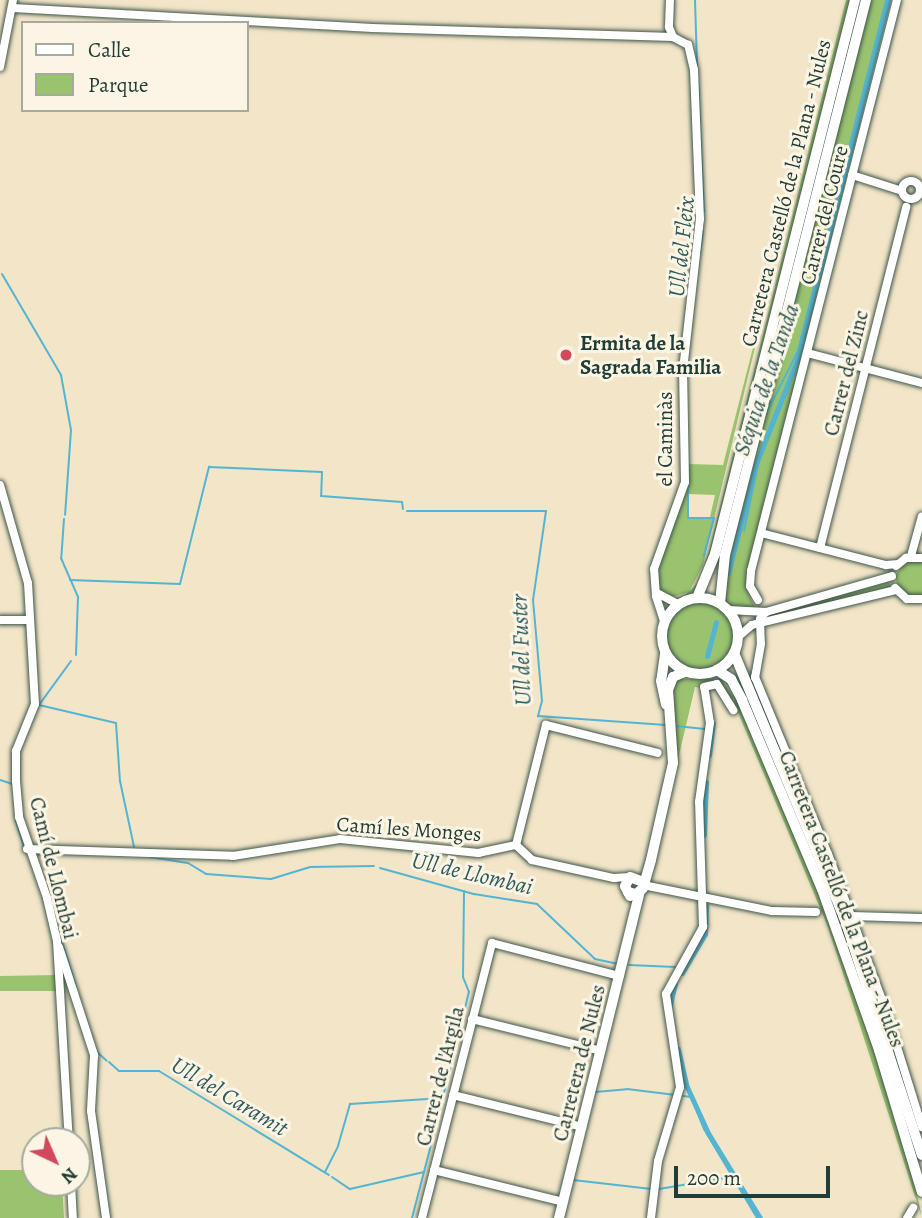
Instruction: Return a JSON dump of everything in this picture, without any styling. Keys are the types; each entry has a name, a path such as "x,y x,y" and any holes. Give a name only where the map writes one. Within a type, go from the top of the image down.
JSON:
{"main road":[{"name":"Carretera Castelló de la Plana - Nules","path":"697,598 715,554 855,0"},
{"name":"Carretera Castelló de la Plana - Nules","path":"724,607 725,555 866,0"},
{"path":"697,598 724,607 738,638 734,653 717,670 703,674 685,672 665,654 661,638 664,621 678,604 697,598"},
{"name":"Carretera Castelló de la Plana - Nules","path":"734,653 845,920 922,1156"},
{"name":"Carretera de Nules","path":"665,654 661,692 669,713"},
{"name":"Carretera Castelló de la Plana - Nules","path":"717,670 731,679 743,700 822,889 879,1050 922,1192"},
{"name":"Carretera de Nules","path":"559,1218 673,763 669,685 685,672"},
{"name":"Carretera de Nules","path":"635,917 628,883 642,867 652,848"},
{"path":"628,883 644,887"},
{"path":"628,883 644,887"}],"street":[{"path":"0,67 13,4 372,28 673,37 669,27 670,0"},
{"name":"Carrer del Coure","path":"758,600 750,586 761,533 897,0"},
{"name":"el Caminàs","path":"655,590 658,554 685,482 683,370 700,219 694,70 688,46 673,37"},
{"path":"852,175 913,193"},
{"name":"Carrer del Zinc","path":"820,548 906,207 913,193"},
{"path":"807,353 922,383"},
{"name":"Camí de Llombai","path":"0,485 28,583 36,704 15,764 19,817 27,849 47,898 57,942 68,1127"},
{"path":"724,607 766,612 894,570 911,556 922,516"},
{"path":"761,533 886,565 894,570"},
{"path":"911,556 922,558"},
{"path":"894,570 896,590 907,599 922,598"},
{"path":"655,590 666,601 678,604"},
{"path":"655,590 664,621"},
{"path":"738,638 748,627 761,629 772,622 896,590"},
{"path":"766,612 755,677 851,916 922,1127"},
{"path":"0,620 30,620"},
{"path":"651,1218 658,1161 680,1087 666,994 703,927 699,896 699,802 710,723 704,687 717,684 733,710"},
{"path":"628,883 532,860 516,845 546,724 658,753"},
{"name":"Camí les Monges","path":"27,849 233,856 340,839 478,853 516,845"},
{"path":"644,887 772,911 817,912"},
{"path":"851,916 922,918"},
{"path":"57,942 94,1055 92,1111 106,1218"},
{"name":"Carrer de l'Argila","path":"422,1218 492,943 620,976"},
{"path":"472,1019 601,1051"},
{"path":"453,1094 582,1127"},
{"path":"434,1170 563,1202"},
{"path":"72,1197 73,1218"},
{"path":"907,1218 914,1208"}],"green space":[{"path":"846,0 852,0 710,560 696,592 678,601 699,582 709,552"},
{"path":"868,0 891,0 748,570 746,588 757,612 730,608 725,601 724,572"},
{"path":"783,230 703,565 689,592 665,599 657,591 656,569 687,464 723,465","holes":["689,494 715,495 710,517 688,517"]},
{"path":"905,561 922,561 922,595 908,596 898,588 895,576"},
{"path":"889,582 891,589 776,619 774,613"},
{"path":"693,602 707,602 719,607 729,617 734,636 729,655 719,665 707,670 693,670 681,665 671,655 666,643 666,629 671,617 681,607"},
{"path":"674,679 721,679 733,696 733,706 723,690 695,687 676,768 670,708"},
{"path":"730,683 773,775 854,982 907,1148 922,1218 828,927 735,705"},
{"path":"56,975 56,991 0,991 0,976"},
{"path":"0,1170 21,1170 21,1197 63,1197 64,1218 0,1218"}],"waterway":[{"name":"Ull del Fleix","path":"695,0 697,65"},
{"name":"Séquia de la Tanda","path":"766,414 798,351 886,0"},
{"name":"Séquia de la Tanda","path":"849,155 888,0"},
{"name":"Ull del Fleix","path":"698,81 704,212"},
{"name":"Séquia de la Tanda","path":"728,573 757,461 797,360 848,158"},
{"name":"Ull del Fleix","path":"700,253 703,231"},
{"name":"Ull de Llombai","path":"2,274 61,375 71,430 65,515"},
{"name":"Ull del Fleix","path":"687,379 688,363"},
{"name":"Séquia de la Tanda","path":"744,531 758,464 789,387"},
{"name":"Ull del Fuster","path":"70,580 180,584 209,467 322,472 321,496 402,502 403,509"},
{"name":"Ull del Fleix","path":"688,482 688,518 714,518 704,556"},
{"name":"Ull del Fuster","path":"407,511 546,511 533,600 542,701 538,716 666,725"},
{"name":"Ull de Llombai","path":"64,519 61,558 78,597 76,655"},
{"name":"Séquia de la Tanda","path":"707,656 716,622"},
{"name":"Ull de Llombai","path":"71,661 39,705 116,723 120,781 134,847"},
{"name":"Séquia de la Tanda","path":"709,755 713,723"},
{"name":"Ull del Fuster","path":"676,726 705,729"},
{"name":"Ull del Caramit","path":"0,780 12,784"},
{"name":"Séquia de la Tanda","path":"704,835 706,782"},
{"name":"Ull del Caramit","path":"16,821 24,847"},
{"name":"Ull de Llombai","path":"150,857 188,863 206,874 271,879 310,867 374,866"},
{"name":"Ull de Llombai","path":"380,868 474,894 537,904 595,959 619,964"},
{"path":"463,1017 469,992 463,977 464,891"},
{"name":"Séquia de la Tanda","path":"682,973 705,934 706,906"},
{"name":"Ull del Caramit","path":"58,929 76,987"},
{"name":"Ull de Llombai","path":"629,965 675,967"},
{"name":"Séquia de la Tanda","path":"670,1005 675,984"},
{"path":"433,1136 461,1025"},
{"name":"Séquia de la Tanda","path":"678,1049 687,1087 708,1133 760,1218"},
{"name":"Ull del Caramit","path":"97,1052 107,1061"},
{"name":"Ull del Caramit","path":"109,1062 119,1071 159,1071 329,1175"},
{"path":"681,1071 704,1129 757,1218"},
{"path":"595,1092 627,1089 676,1095"},
{"name":"Séquia de la Tanda","path":"683,1096 691,1097"},
{"path":"325,1172 338,1146 350,1104 443,1098"},
{"path":"412,1218 432,1141"},
{"name":"Ull del Caramit","path":"332,1177 350,1189 424,1172"},
{"name":"Ull del Caramit","path":"659,1189 736,1176"},
{"name":"Ull del Caramit","path":"573,1180 651,1189"}],"place":[{"name":"Ermita de la Sagrada Familia","path":"566,355"}]}
